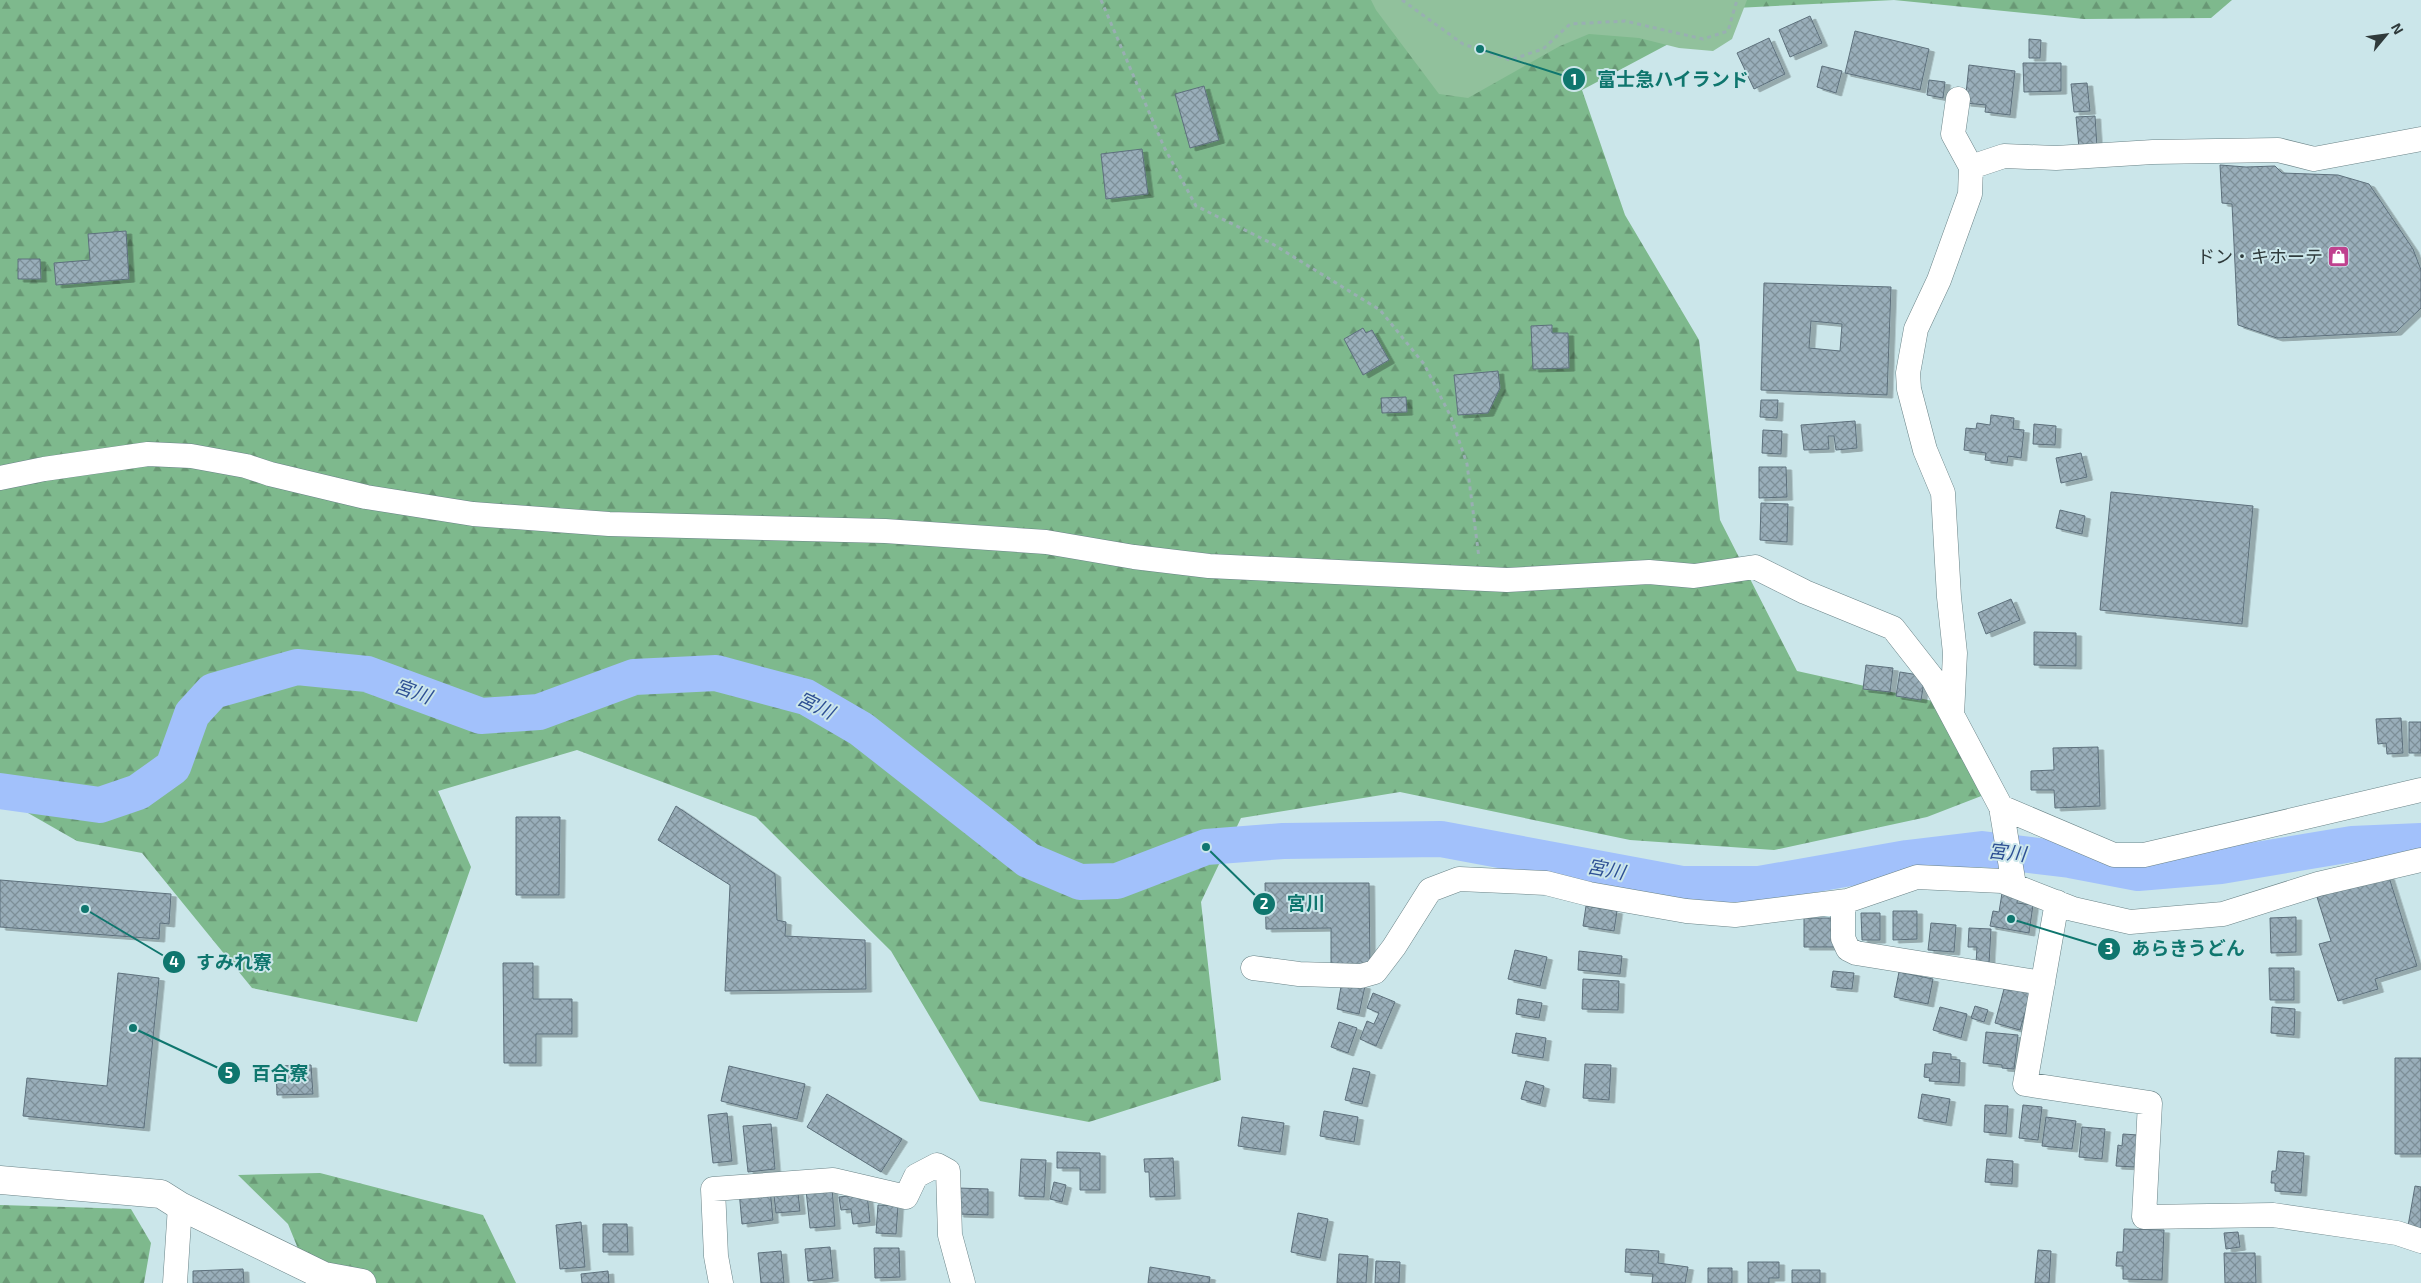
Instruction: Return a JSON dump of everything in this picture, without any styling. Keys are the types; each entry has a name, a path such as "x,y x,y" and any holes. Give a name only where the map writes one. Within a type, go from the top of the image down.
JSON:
{"street":[{"path":"1952,715 1955,653 1942,493 1925,450 1909,389 1908,373 1916,329 1939,280 1970,194 1971,167 1953,134 1958,99"},
{"path":"1971,167 2004,156 2056,158 2153,152 2278,150 2314,160 2421,139"},
{"path":"0,478 44,469 148,454 192,456 246,466 270,474 366,497 473,514 609,524 885,531 1046,542 1134,557 1210,566 1507,580 1649,572 1694,576 1755,567 1805,592 1893,628 1933,679 2002,812 2014,879"},
{"path":"2002,812 2114,855 2144,855 2421,790"},
{"path":"1253,968 1299,974 1352,976 1361,976 1375,972 1394,947 1430,890 1459,879 1546,883 1589,894 1686,911 1735,915 1843,902 1917,877 2002,881 2014,879 2073,909 2130,922 2223,914 2318,884 2421,860"},
{"path":"1843,902 1843,938 1848,949 1856,953 2043,983"},
{"path":"2057,902 2025,1084 2150,1103 2144,1217 2273,1215 2397,1233 2421,1242"},
{"path":"721,1283 716,1256 713,1188 833,1180 906,1197 916,1176 937,1165 948,1171 950,1235 963,1283"},
{"path":"0,1180 162,1194 180,1206 324,1276 362,1283"},
{"path":"175,1283 180,1206"}],"path":[{"path":"1101,0 1164,148 1196,206 1271,243 1380,310 1424,364 1451,417 1467,464 1481,579"},
{"path":"1402,0 1463,44 1510,60 1543,48 1570,24 1625,21 1703,39 1728,31 1737,0"}],"green space":[{"path":"0,0 1894,0 1736,8 1582,90 1625,215 1699,340 1720,520 1797,671 1955,706 2002,788 1927,817 1774,850 1630,840 1400,792 1241,818 1201,902 1221,1080 1089,1122 980,1101 891,951 756,817 577,750 438,791 471,867 417,1022 252,988 142,853 77,841 0,797"},
{"path":"1371,0 1747,0 1732,39 1713,51 1679,48 1639,38 1589,34 1560,46 1468,98 1439,94 1376,10"},
{"path":"1894,0 2232,0 2211,18 2084,19"},
{"path":"320,1173 483,1215 516,1283 312,1283 288,1224 238,1175"},
{"path":"0,1205 131,1209 151,1243 144,1283 0,1283"}],"building":[{"path":"1810,16 1822,43 1790,57 1779,30"},
{"path":"1855,31 1929,49 1920,90 1845,73"},
{"path":"1769,38 1785,74 1754,89 1737,53"},
{"path":"2029,39 2041,40 2040,58 2029,58"},
{"path":"2023,63 2061,63 2061,91 2024,92"},
{"path":"1969,65 2015,71 2010,115 1985,112 1986,105 1965,103"},
{"path":"1822,66 1842,71 1836,93 1817,87"},
{"path":"1929,80 1945,82 1943,98 1927,95"},
{"path":"2087,83 2090,111 2074,112 2071,84"},
{"path":"1204,86 1219,140 1190,148 1175,94"},
{"path":"2095,116 2097,147 2079,148 2076,117"},
{"path":"1142,149 1148,194 1106,199 1101,154"},
{"path":"2220,165 2246,167 2275,166 2282,173 2338,175 2369,184 2413,249 2421,270 2421,308 2396,332 2277,338 2238,325 2232,204 2222,203"},
{"path":"126,231 129,279 56,285 54,263 90,260 88,234"},
{"path":"18,259 40,259 41,279 18,279"},
{"path":"1764,283 1891,287 1887,395 1761,390","holes":["1811,321 1842,324 1840,351 1809,348"]},
{"path":"1552,325 1552,333 1568,333 1569,368 1533,369 1531,326"},
{"path":"1363,328 1366,333 1372,330 1389,360 1363,375 1344,339"},
{"path":"1498,371 1500,388 1488,413 1458,415 1454,375"},
{"path":"1406,397 1407,412 1382,413 1381,398"},
{"path":"1761,400 1778,400 1777,418 1760,417"},
{"path":"1991,415 2014,418 2013,429 2024,430 2021,458 2008,456 2007,463 1985,460 1986,453 1964,450 1966,428 1976,429 1977,423 1990,425"},
{"path":"1855,421 1857,448 1836,450 1834,436 1828,436 1829,449 1804,450 1801,425"},
{"path":"2034,424 2056,426 2055,445 2033,444"},
{"path":"1763,430 1782,431 1781,454 1762,453"},
{"path":"2081,453 2087,477 2061,483 2056,458"},
{"path":"1759,467 1786,467 1787,497 1759,498"},
{"path":"2111,492 2253,506 2242,624 2100,610"},
{"path":"1761,503 1788,504 1787,542 1760,540"},
{"path":"2060,510 2085,516 2082,534 2056,528"},
{"path":"2011,599 2020,620 1986,634 1978,613"},
{"path":"2034,632 2076,633 2076,666 2034,665"},
{"path":"1866,665 1893,668 1890,692 1863,689"},
{"path":"1900,672 1925,676 1921,700 1896,696"},
{"path":"2401,718 2403,753 2387,754 2386,743 2378,744 2376,719"},
{"path":"2409,722 2421,722 2421,753 2409,753"},
{"path":"2098,747 2100,806 2055,808 2054,790 2031,790 2031,771 2054,770 2053,748"},
{"path":"676,806 775,874 777,920 786,922 785,936 865,940 866,989 725,991 730,885 658,840"},
{"path":"516,817 560,817 559,895 516,895"},
{"path":"2388,874 2417,966 2375,979 2378,989 2338,1001 2319,944 2331,941 2317,897"},
{"path":"0,880 171,894 169,924 160,923 159,939 0,927"},
{"path":"1265,883 1369,883 1370,968 1331,968 1331,928 1266,929"},
{"path":"2002,893 2018,896 2017,903 2033,905 2029,933 1990,926 1993,911 1999,912"},
{"path":"1586,906 1617,911 1614,931 1583,926"},
{"path":"1893,911 1917,911 1917,939 1893,940"},
{"path":"1861,913 1880,913 1880,940 1862,940"},
{"path":"2296,917 2296,952 2271,953 2270,918"},
{"path":"1804,918 1834,918 1834,947 1804,947"},
{"path":"1931,923 1956,925 1954,952 1928,950"},
{"path":"1969,928 1991,929 1989,964 1976,964 1977,947 1968,947"},
{"path":"1515,950 1547,957 1540,986 1508,979"},
{"path":"1579,951 1622,956 1620,974 1578,970"},
{"path":"503,963 533,963 533,999 572,999 572,1034 536,1034 536,1063 504,1063"},
{"path":"2269,968 2294,968 2294,1000 2270,1000"},
{"path":"1833,971 1854,973 1852,989 1831,987"},
{"path":"1899,972 1933,979 1928,1004 1894,997"},
{"path":"118,973 159,978 144,1128 23,1116 27,1078 107,1086"},
{"path":"1583,979 1619,981 1618,1010 1582,1009"},
{"path":"1342,981 1365,986 1359,1014 1337,1009"},
{"path":"2012,987 2031,992 2020,1030 1995,1023 2004,989 2011,991"},
{"path":"1373,993 1395,1002 1376,1046 1360,1039 1367,1021 1374,1024 1379,1013 1367,1008"},
{"path":"1518,999 1542,1003 1539,1018 1516,1014"},
{"path":"1975,1006 1988,1010 1984,1022 1971,1018"},
{"path":"1940,1007 1967,1014 1961,1038 1933,1030"},
{"path":"2272,1007 2295,1009 2294,1035 2271,1033"},
{"path":"1339,1022 1357,1028 1348,1053 1331,1047"},
{"path":"1986,1032 2018,1035 2014,1069 2002,1068 2002,1065 1983,1063"},
{"path":"1516,1033 1546,1038 1543,1058 1512,1053"},
{"path":"1933,1052 1951,1054 1951,1059 1960,1060 1959,1083 1929,1081 1930,1078 1924,1077 1925,1064 1932,1064"},
{"path":"2395,1058 2421,1058 2421,1154 2395,1154"},
{"path":"1585,1064 1611,1065 1609,1100 1583,1098"},
{"path":"311,1065 313,1094 277,1095 276,1066"},
{"path":"729,1066 805,1084 797,1119 721,1101"},
{"path":"1353,1068 1370,1072 1362,1104 1345,1100"},
{"path":"1526,1081 1544,1086 1540,1104 1521,1099"},
{"path":"827,1094 902,1139 881,1172 807,1127"},
{"path":"1922,1094 1950,1099 1946,1123 1918,1118"},
{"path":"1985,1105 2008,1106 2006,1134 1984,1132"},
{"path":"2023,1105 2042,1107 2038,1140 2019,1138"},
{"path":"1324,1111 1358,1117 1354,1142 1320,1136"},
{"path":"727,1113 732,1161 713,1163 708,1115"},
{"path":"1242,1117 1284,1123 1280,1152 1238,1146"},
{"path":"2046,1117 2076,1121 2072,1149 2042,1146"},
{"path":"771,1124 775,1169 748,1172 743,1126"},
{"path":"2082,1127 2105,1129 2102,1159 2079,1157"},
{"path":"2123,1134 2138,1135 2135,1167 2116,1166 2118,1145 2122,1146"},
{"path":"2278,1151 2304,1153 2301,1193 2275,1191 2275,1183 2271,1183 2272,1171 2276,1171"},
{"path":"1057,1152 1100,1153 1100,1190 1080,1190 1080,1168 1057,1168"},
{"path":"1173,1158 1175,1196 1150,1197 1149,1172 1145,1172 1144,1159"},
{"path":"1021,1159 1046,1160 1044,1197 1019,1196"},
{"path":"1987,1159 2013,1161 2012,1184 1985,1182"},
{"path":"1054,1182 1066,1185 1062,1202 1050,1199"},
{"path":"797,1185 800,1211 776,1213 773,1187"},
{"path":"2415,1186 2421,1187 2421,1229 2408,1226"},
{"path":"770,1188 773,1220 742,1224 739,1191"},
{"path":"832,1188 835,1226 810,1228 806,1190"},
{"path":"958,1188 988,1189 988,1215 958,1214"},
{"path":"867,1194 870,1222 853,1224 851,1209 841,1210 839,1197"},
{"path":"878,1205 898,1206 896,1234 876,1233"},
{"path":"1298,1213 1328,1219 1320,1258 1291,1252"},
{"path":"581,1222 585,1267 560,1269 556,1225"},
{"path":"603,1224 627,1224 628,1252 603,1252"},
{"path":"2124,1229 2164,1230 2162,1280 2123,1279 2123,1266 2116,1266 2117,1252 2123,1252"},
{"path":"2238,1232 2240,1247 2226,1249 2224,1233"},
{"path":"830,1247 833,1278 808,1281 805,1249"},
{"path":"874,1248 899,1248 900,1277 875,1278"},
{"path":"1626,1249 1659,1251 1658,1263 1688,1267 1685,1283 1652,1283 1653,1274 1625,1272"},
{"path":"2038,1250 2051,1251 2049,1283 2035,1283"},
{"path":"781,1251 784,1283 761,1283 758,1253"},
{"path":"2224,1253 2255,1253 2256,1283 2225,1283"},
{"path":"1339,1254 1368,1256 1366,1283 1337,1283"},
{"path":"1376,1261 1400,1262 1399,1283 1375,1283"},
{"path":"1748,1262 1779,1262 1779,1278 1769,1278 1769,1283 1748,1283"},
{"path":"1150,1267 1210,1277 1209,1283 1148,1283"},
{"path":"1708,1268 1732,1268 1732,1283 1708,1283"},
{"path":"243,1269 244,1283 193,1283 193,1271"},
{"path":"1792,1270 1820,1270 1820,1283 1792,1283"},
{"path":"608,1271 609,1283 582,1283 581,1274"}],"waterway":[{"name":"宮川","path":"0,791 100,805 138,792 173,767 192,714 213,691 297,667 367,674 481,716 539,712 634,677 716,673 806,697 861,729 1028,860 1080,882 1117,881 1206,847 1283,841 1441,839 1682,884 1759,884 1907,858 1982,849 2070,860 2138,873 2221,866 2352,844 2421,841"}],"place":[{"name":"富士急ハイランド","path":"1480,49"},
{"name":"ドン・キホーテ","path":"2339,257"},
{"name":"宮川","path":"1206,847"},
{"name":"すみれ寮","path":"85,909"},
{"name":"あらきうどん","path":"2011,919"},
{"name":"百合寮","path":"133,1028"}]}
